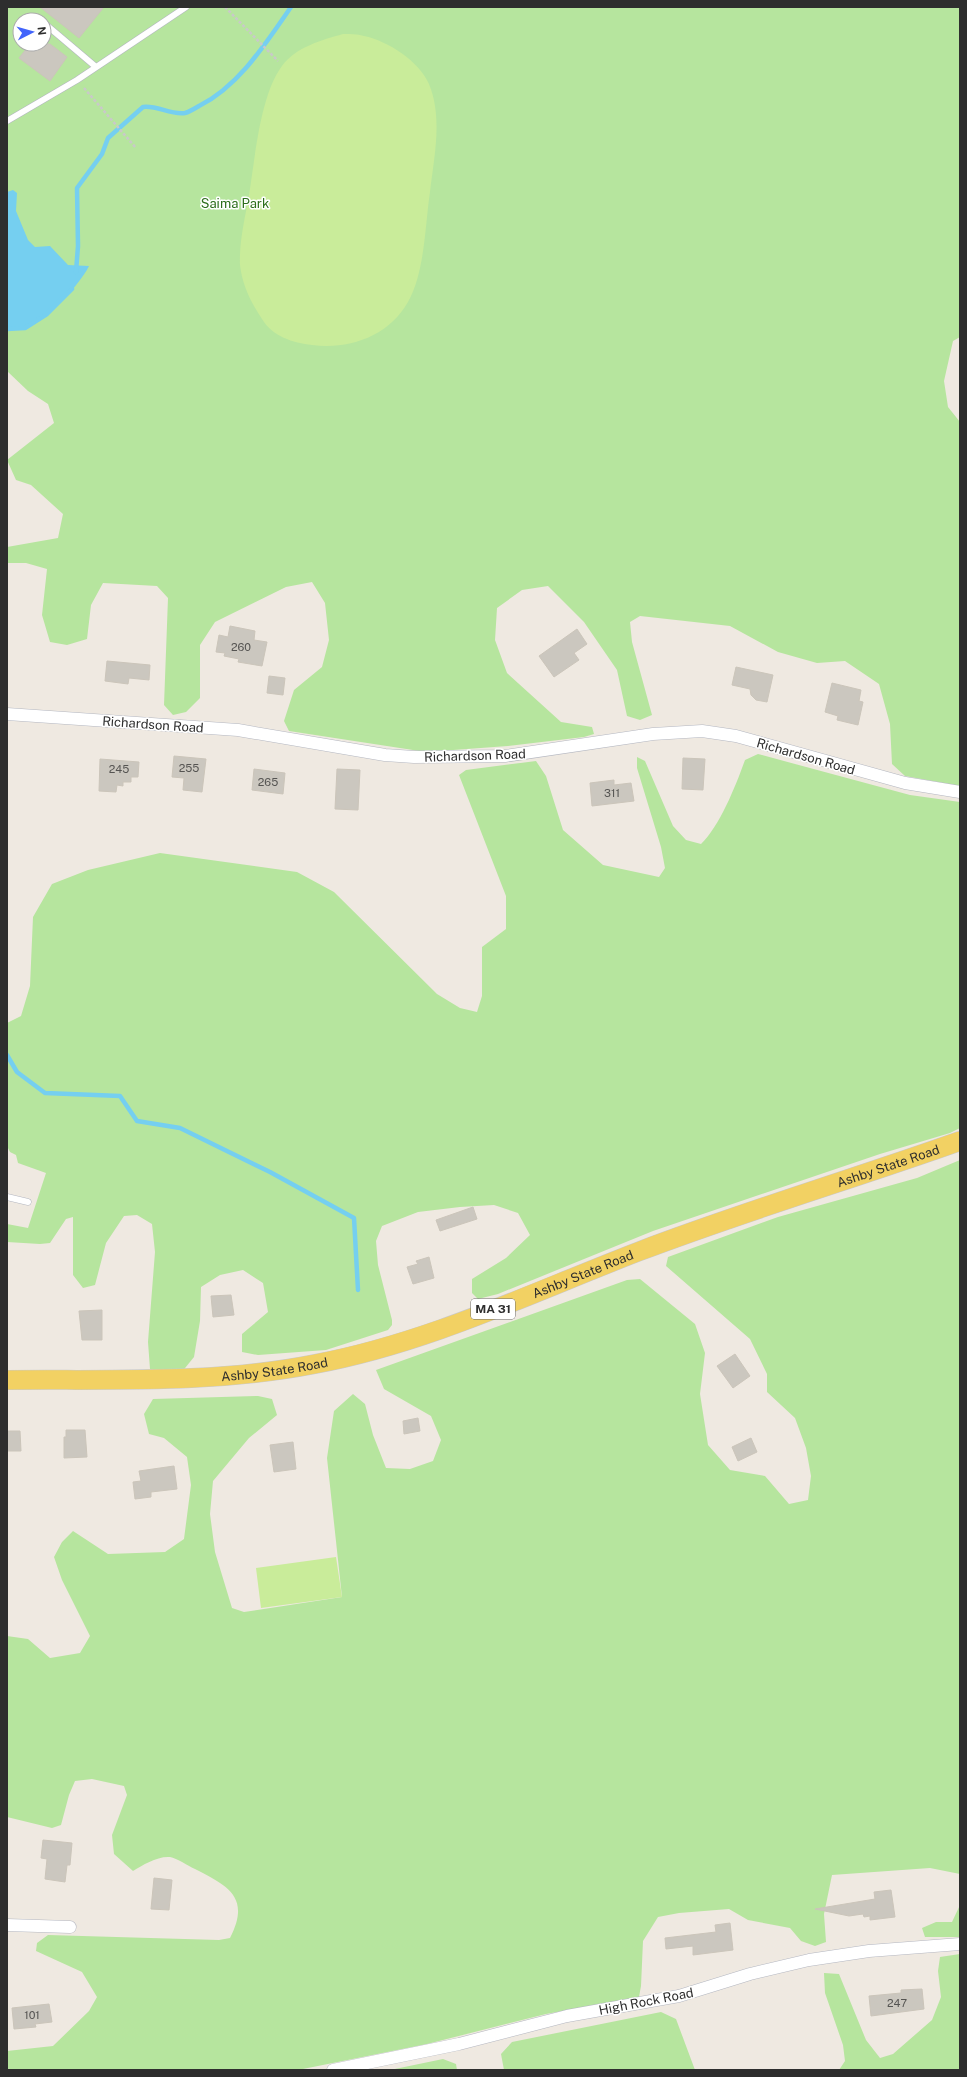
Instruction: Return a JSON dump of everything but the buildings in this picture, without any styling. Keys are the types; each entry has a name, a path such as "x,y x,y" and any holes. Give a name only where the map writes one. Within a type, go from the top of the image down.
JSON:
{"main road":[{"name":"Ashby State Road","path":"7,1380 136,1379 232,1375 291,1369 348,1357 452,1325 682,1236 784,1199 960,1141"}],"street":[{"name":"Richardson Road","path":"7,714 238,730 385,755 414,757 505,756 653,734 702,731 736,736 897,781 960,792"},
{"path":"7,1925 70,1927"},
{"name":"High Rock Road","path":"332,2070 460,2044 567,2016 667,1999 750,1974 809,1960 868,1951 960,1944"}],"lane":[{"path":"7,121 77,80 186,7"},
{"path":"52,30 96,67"},
{"path":"7,1197 28,1202"}],"path":[{"path":"225,7 278,61"},
{"path":"77,80 136,148"}],"green space":[{"name":"Saima Park","path":"7,7 960,7 960,337 953,341 944,381 948,407 960,422 960,786 905,776 892,764 890,724 879,684 845,661 817,663 778,652 730,626 640,616 630,622 632,642 652,715 640,720 627,716 617,670 584,622 548,586 522,590 497,608 495,640 507,673 561,722 592,727 594,734 584,737 508,746 426,752 289,731 284,721 294,690 322,667 329,640 325,603 312,582 286,587 215,622 200,645 200,698 186,712 173,715 164,705 168,598 157,586 103,583 91,605 87,639 67,645 50,642 42,615 47,569 26,563 7,563 7,547 58,538 63,514 31,485 16,480 7,460 54,423 48,404 28,391 7,371"},
{"path":"343,34 361,35 383,42 402,53 418,68 429,84 436,110 437,124 435,151 424,248 418,277 408,302 400,314 390,324 367,338 354,343 340,345 312,345 284,338 266,325 254,306 245,286 240,265 240,248 263,110 268,93 275,78 282,66 294,54 310,45"},
{"path":"758,754 910,795 960,802 960,1128 950,1133 880,1154 653,1231 498,1294 478,1299 472,1293 472,1279 506,1258 530,1235 518,1213 494,1205 418,1212 382,1226 376,1241 378,1265 392,1320 392,1325 388,1330 326,1350 258,1355 242,1352 242,1334 268,1312 263,1283 243,1270 220,1275 201,1287 200,1321 194,1357 181,1373 150,1369 148,1342 155,1252 152,1224 137,1215 124,1216 106,1243 95,1285 83,1288 73,1275 73,1217 66,1219 50,1243 40,1244 7,1242 7,1224 28,1228 46,1173 18,1163 16,1155 10,1152 7,1146 7,1023 21,1016 30,986 33,917 52,884 88,870 160,853 297,872 334,892 437,994 460,1008 477,1012 482,996 482,947 506,929 506,896 459,775 466,770 536,761 546,776 563,830 603,865 659,877 665,868 661,847 637,768 637,757 645,761 673,826 686,840 701,844 715,827 721,816 745,760"},
{"path":"960,1160 960,1874 930,1868 832,1875 824,1914 826,1942 815,1946 801,1941 790,1928 748,1920 729,1909 679,1913 658,1917 643,1941 641,1986 639,1997 546,2014 427,2044 298,2070 7,2070 7,2051 53,2046 89,2011 97,1997 82,1972 36,1951 37,1943 48,1935 219,1940 230,1938 236,1924 238,1912 237,1903 233,1894 217,1881 179,1860 170,1857 155,1859 133,1871 114,1854 112,1835 127,1795 124,1786 92,1779 75,1781 69,1795 61,1825 52,1828 7,1817 7,1636 28,1639 50,1658 80,1653 90,1636 62,1580 54,1557 62,1542 73,1531 108,1554 165,1552 184,1539 191,1485 187,1457 164,1438 149,1434 144,1414 153,1399 258,1396 272,1399 277,1415 249,1438 213,1481 210,1514 215,1552 232,1608 244,1612 342,1597 327,1458 334,1411 353,1394 365,1404 373,1435 386,1468 410,1469 433,1461 441,1440 431,1416 384,1389 376,1370 627,1280 640,1279 695,1324 705,1353 700,1394 708,1445 730,1470 765,1476 789,1504 808,1500 811,1476 806,1448 795,1418 767,1392 767,1374 750,1339 666,1266 668,1257 778,1217 917,1178"},
{"path":"336,1557 342,1597 261,1608 256,1568"},
{"path":"960,1905 960,1937 925,1937 922,1928 936,1922 952,1922"},
{"path":"960,1954 960,2070 839,2070 845,2061 843,2045 825,1993 824,1973 839,1974 866,2040 880,2058 893,2054 932,2020 941,1997 938,1971 940,1957"},
{"path":"661,2012 676,2019 695,2070 504,2070 501,2054 512,2042"},
{"path":"443,2059 456,2064 457,2070 390,2070"}],"water":[{"path":"13,190 17,193 16,211 28,240 35,247 50,246 68,265 89,266 78,283 62,301 43,317 25,327 7,329 7,192"}],"waterway":[{"path":"76,272 78,246 77,188 102,154 108,138 143,107 153,107 174,113 185,113 227,87 251,62 291,7"},
{"path":"7,329 25,328 47,314 72,289"},
{"path":"7,1055 17,1072 45,1093 120,1096 137,1121 180,1128 270,1172 354,1218 358,1290"}]}
